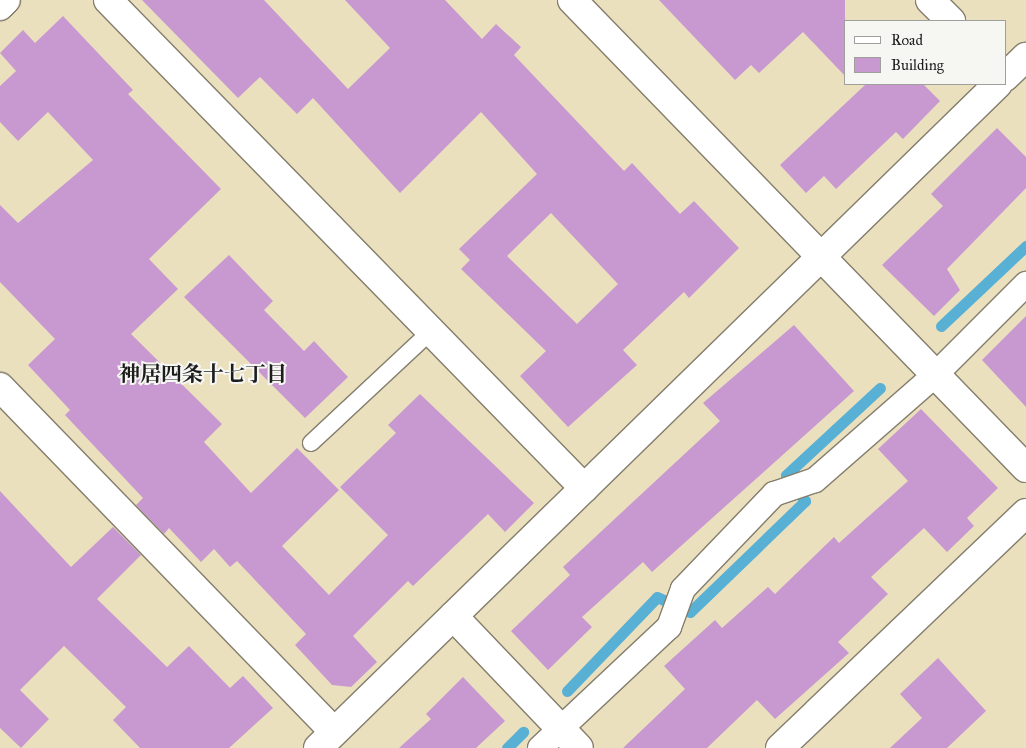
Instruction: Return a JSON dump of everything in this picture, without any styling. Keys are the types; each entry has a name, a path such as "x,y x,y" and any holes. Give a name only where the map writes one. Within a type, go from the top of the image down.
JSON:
{"street":[{"path":"0,6 6,0"},
{"path":"108,0 584,488"},
{"path":"572,0 1026,468"},
{"path":"930,0 950,20"},
{"path":"1006,76 1026,57"},
{"path":"0,387 326,740 823,258 997,85"},
{"path":"540,748 669,627 683,589 774,494 815,480 935,375 1026,284"},
{"path":"780,748 1026,514"},
{"path":"453,616 580,748"}],"lane":[{"path":"311,443 431,331"}],"building":[{"path":"142,0 264,0 348,89 390,48 345,0 445,0 482,39 496,24 521,47 514,55 624,171 632,163 680,214 694,201 739,248 689,298 684,292 623,350 637,365 568,427 520,376 546,351 461,269 470,260 459,249 537,174 481,112 400,193 313,98 297,114 260,77 238,98","holes":["551,213 618,284 577,324 507,256"]},
{"path":"659,0 845,0 844,75 803,32 759,73 751,65 735,80"},
{"path":"63,16 133,90 128,94 221,189 149,259 178,289 131,334 222,424 204,442 251,493 297,448 339,490 282,546 329,595 388,535 340,487 396,433 388,425 420,394 534,503 505,532 488,514 413,586 408,581 353,636 377,662 351,687 332,685 295,645 306,634 237,561 230,567 214,549 201,562 169,528 164,534 136,505 143,498 65,415 70,410 28,365 55,339 0,282 0,205 18,223 93,160 48,112 18,141 0,122 0,86 16,71 0,53 23,30 35,43"},
{"path":"865,85 924,85 940,101 903,139 896,132 836,189 824,176 806,193 780,165"},
{"path":"997,128 1026,157 1026,188 947,269 960,290 934,316 882,265 943,206 931,194"},
{"path":"229,255 273,301 264,310 304,351 314,341 348,377 305,418 184,297"},
{"path":"1026,316 1026,407 982,360"},
{"path":"794,325 854,391 652,572 643,562 582,617 592,627 548,670 511,631 570,575 563,567 720,421 703,403"},
{"path":"921,409 998,488 967,518 974,526 947,552 924,528 871,577 888,594 838,642 849,653 775,719 757,700 707,748 623,748 685,689 664,666 715,620 722,628 768,587 775,594 834,537 839,543 908,481 878,449"},
{"path":"0,491 71,567 113,527 141,555 97,599 167,667 189,646 230,688 243,676 273,708 229,748 140,748 113,720 126,707 64,646 20,690 49,719 21,748 0,728"},
{"path":"938,658 986,711 947,748 890,748 922,718 900,694"},
{"path":"463,677 505,721 476,748 399,748 431,719 426,714"}],"waterway":[{"path":"941,326 1026,246"},
{"path":"567,691 657,597 690,612 805,501 786,475 880,388"},
{"path":"507,748 523,732"}],"district":[{"name":"神居四条十七丁目","path":"203,374"}]}
